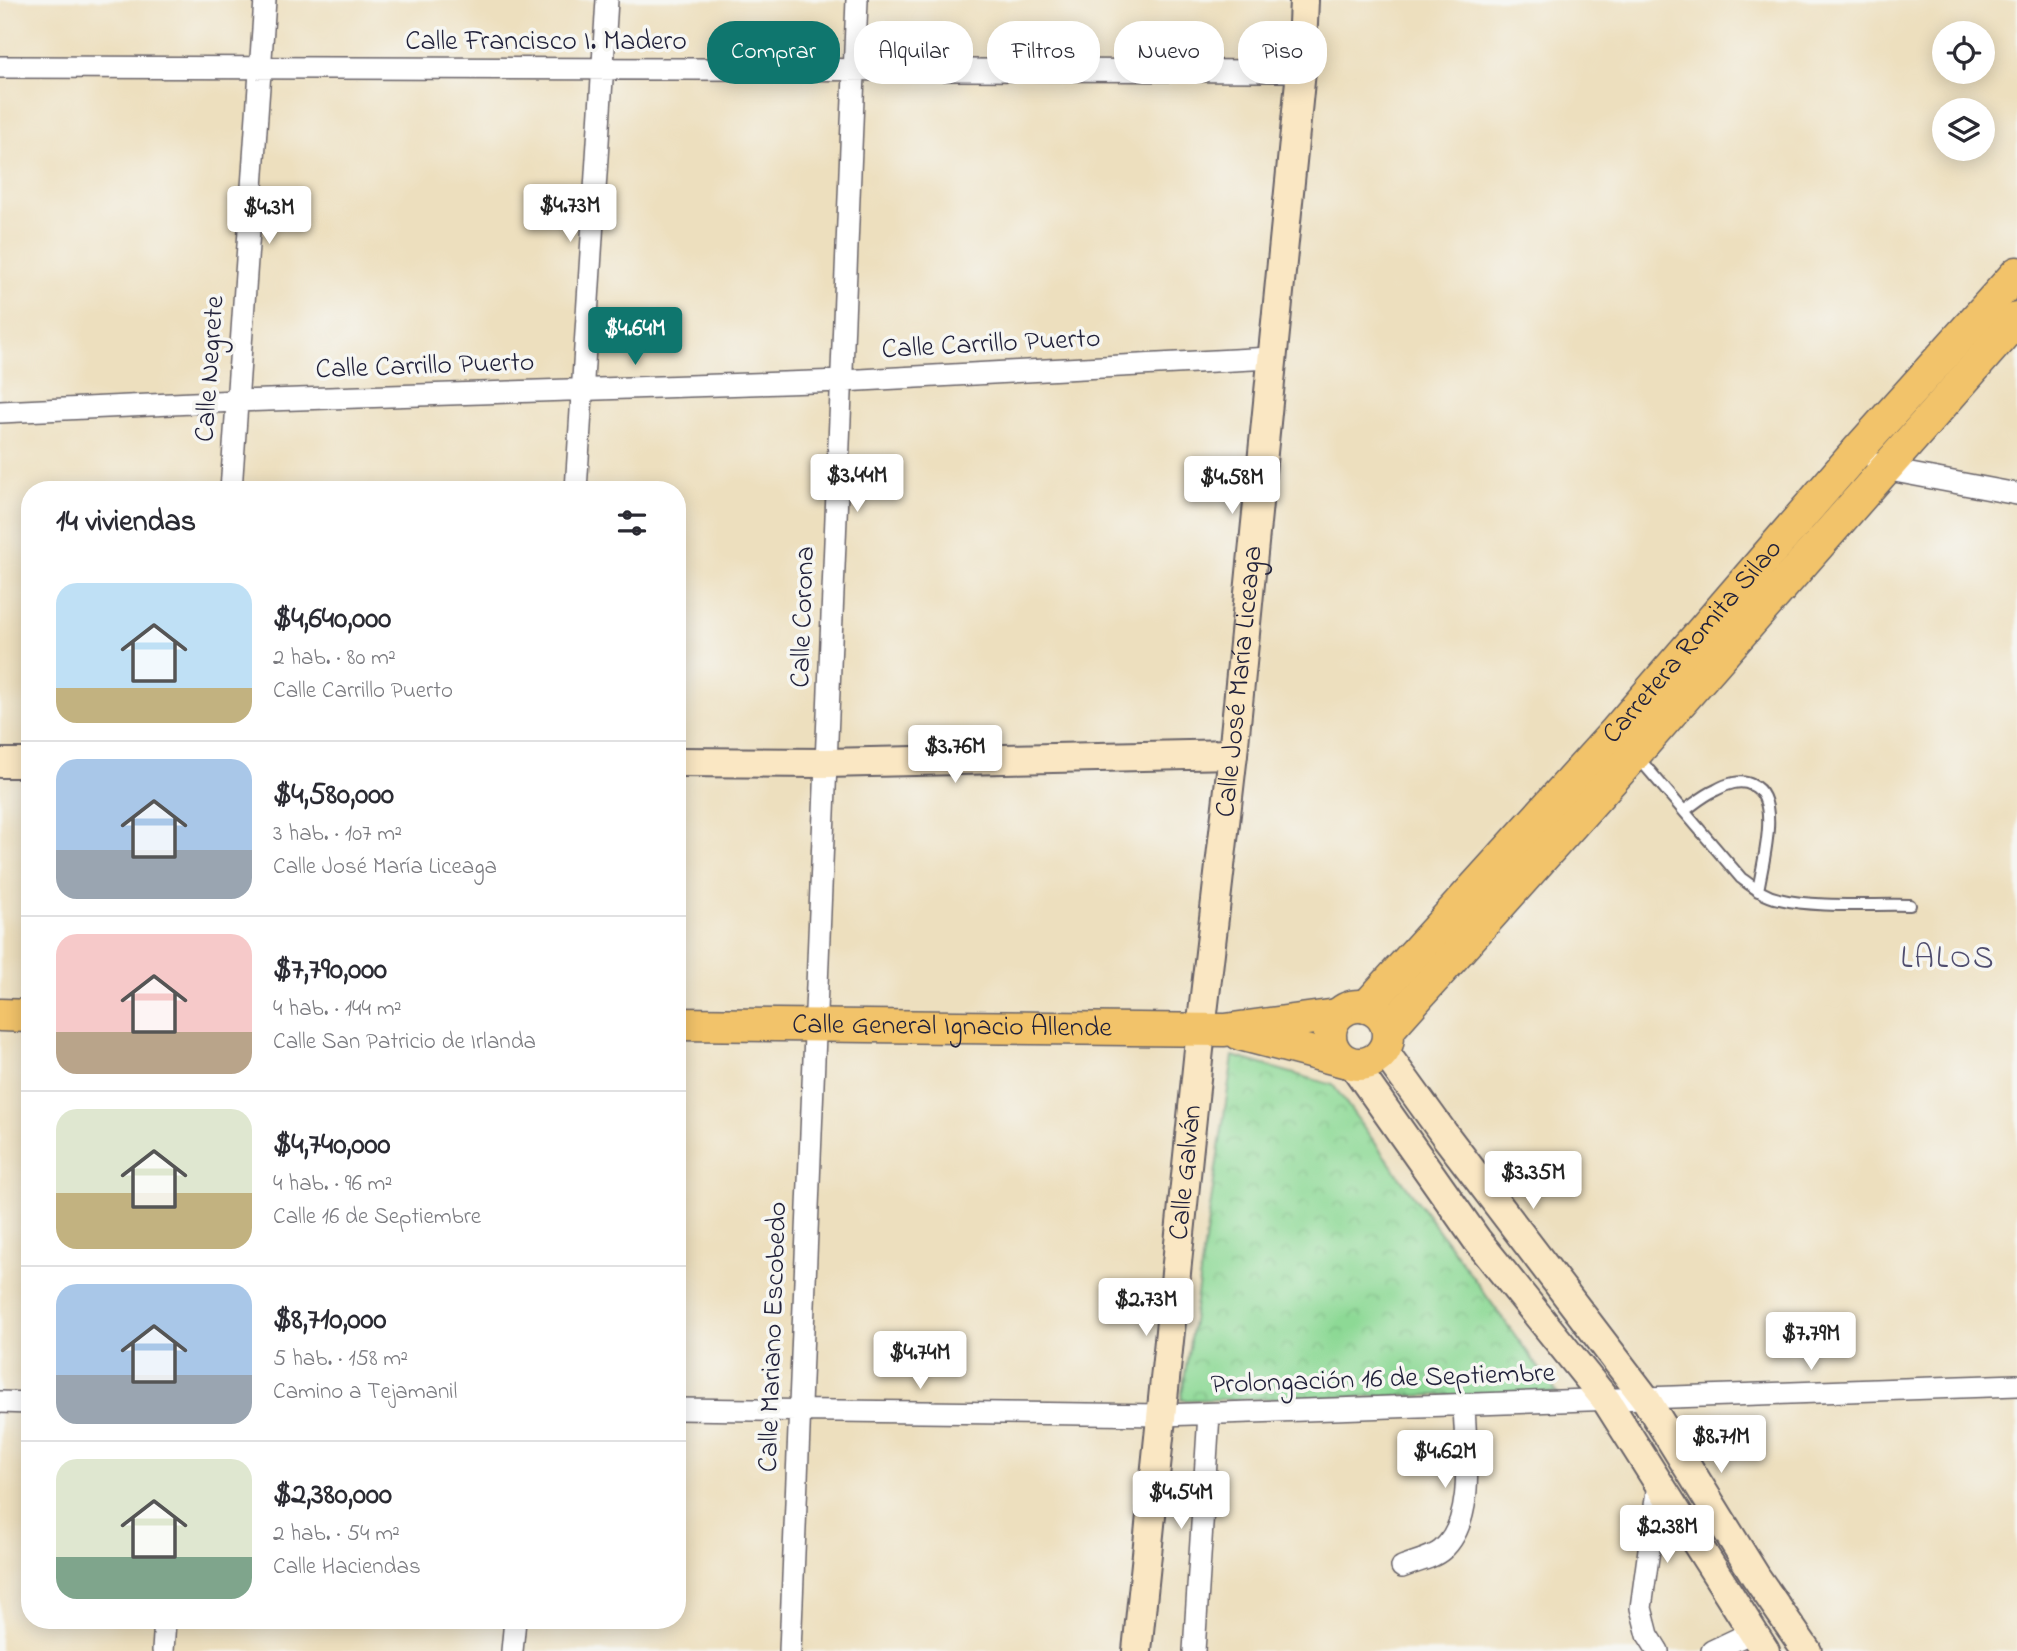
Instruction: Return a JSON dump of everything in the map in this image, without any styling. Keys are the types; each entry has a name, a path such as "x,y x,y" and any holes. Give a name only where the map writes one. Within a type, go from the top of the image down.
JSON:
{"main road":[{"name":"Carretera Romita Silao","path":"1386,1040 1859,449 2017,273"},
{"name":"Carretera Romita Silao","path":"1352,1011 1625,743 1884,469 2017,319"},
{"name":"Calle General Ignacio Allende","path":"686,1024 1213,1030 1352,1011"},
{"path":"1352,1011 1376,1011 1384,1019 1386,1040 1376,1060 1365,1064 1349,1063 1336,1054 1329,1034 1332,1024 1352,1011"},
{"path":"0,1016 21,1016"},
{"name":"Calle General Ignacio Allende","path":"1213,1030 1349,1063"}],"street":[{"name":"Calle Negrete","path":"232,481 265,0"},
{"path":"577,481 607,0"},
{"name":"Calle Corona","path":"856,21 857,0"},
{"name":"Calle José María Liceaga","path":"1303,21 1304,0"},
{"name":"Calle Francisco I. Madero","path":"0,67 854,71"},
{"name":"Calle Francisco I. Madero","path":"973,71 1238,71"},
{"name":"Calle Corona","path":"816,1026 854,84"},
{"name":"Calle José María Liceaga","path":"1213,1030 1233,754 1300,84"},
{"name":"Calle Carrillo Puerto","path":"0,412 236,401 842,381 1271,358"},
{"path":"1859,449 1884,469 2017,494"},
{"path":"686,762 826,764 1233,754"},
{"path":"0,763 21,763"},
{"name":"Calle Mariano Escobedo","path":"790,1651 816,1026"},
{"name":"Calle Galván","path":"1137,1651 1163,1415 1213,1030"},
{"path":"1386,1040 1444,1134 1645,1398 1756,1577 1807,1651"},
{"path":"1349,1063 1477,1240 1606,1400 1758,1641 1712,1651"},
{"name":"Prolongación 16 de Septiembre","path":"686,1409 1163,1415 2017,1385"},
{"path":"0,1402 21,1403"},
{"path":"1402,1567 1442,1551 1461,1523 1466,1490 1464,1405"},
{"path":"1194,1651 1209,1414"},
{"path":"1658,1484 1641,1608 1648,1634 1658,1651"},
{"path":"163,1651 164,1629"},
{"path":"512,1651 513,1629"}],"lane":[{"path":"1625,743 1741,878 1758,891 1778,899 1805,903 1910,905"},
{"path":"1684,811 1714,790 1730,784 1747,782 1761,788 1768,801 1769,816 1758,891"}],"green space":[{"path":"1233,1056 1333,1085 1557,1393 1181,1400"}],"district":[{"name":"LALOS","path":"1948,959"}]}
